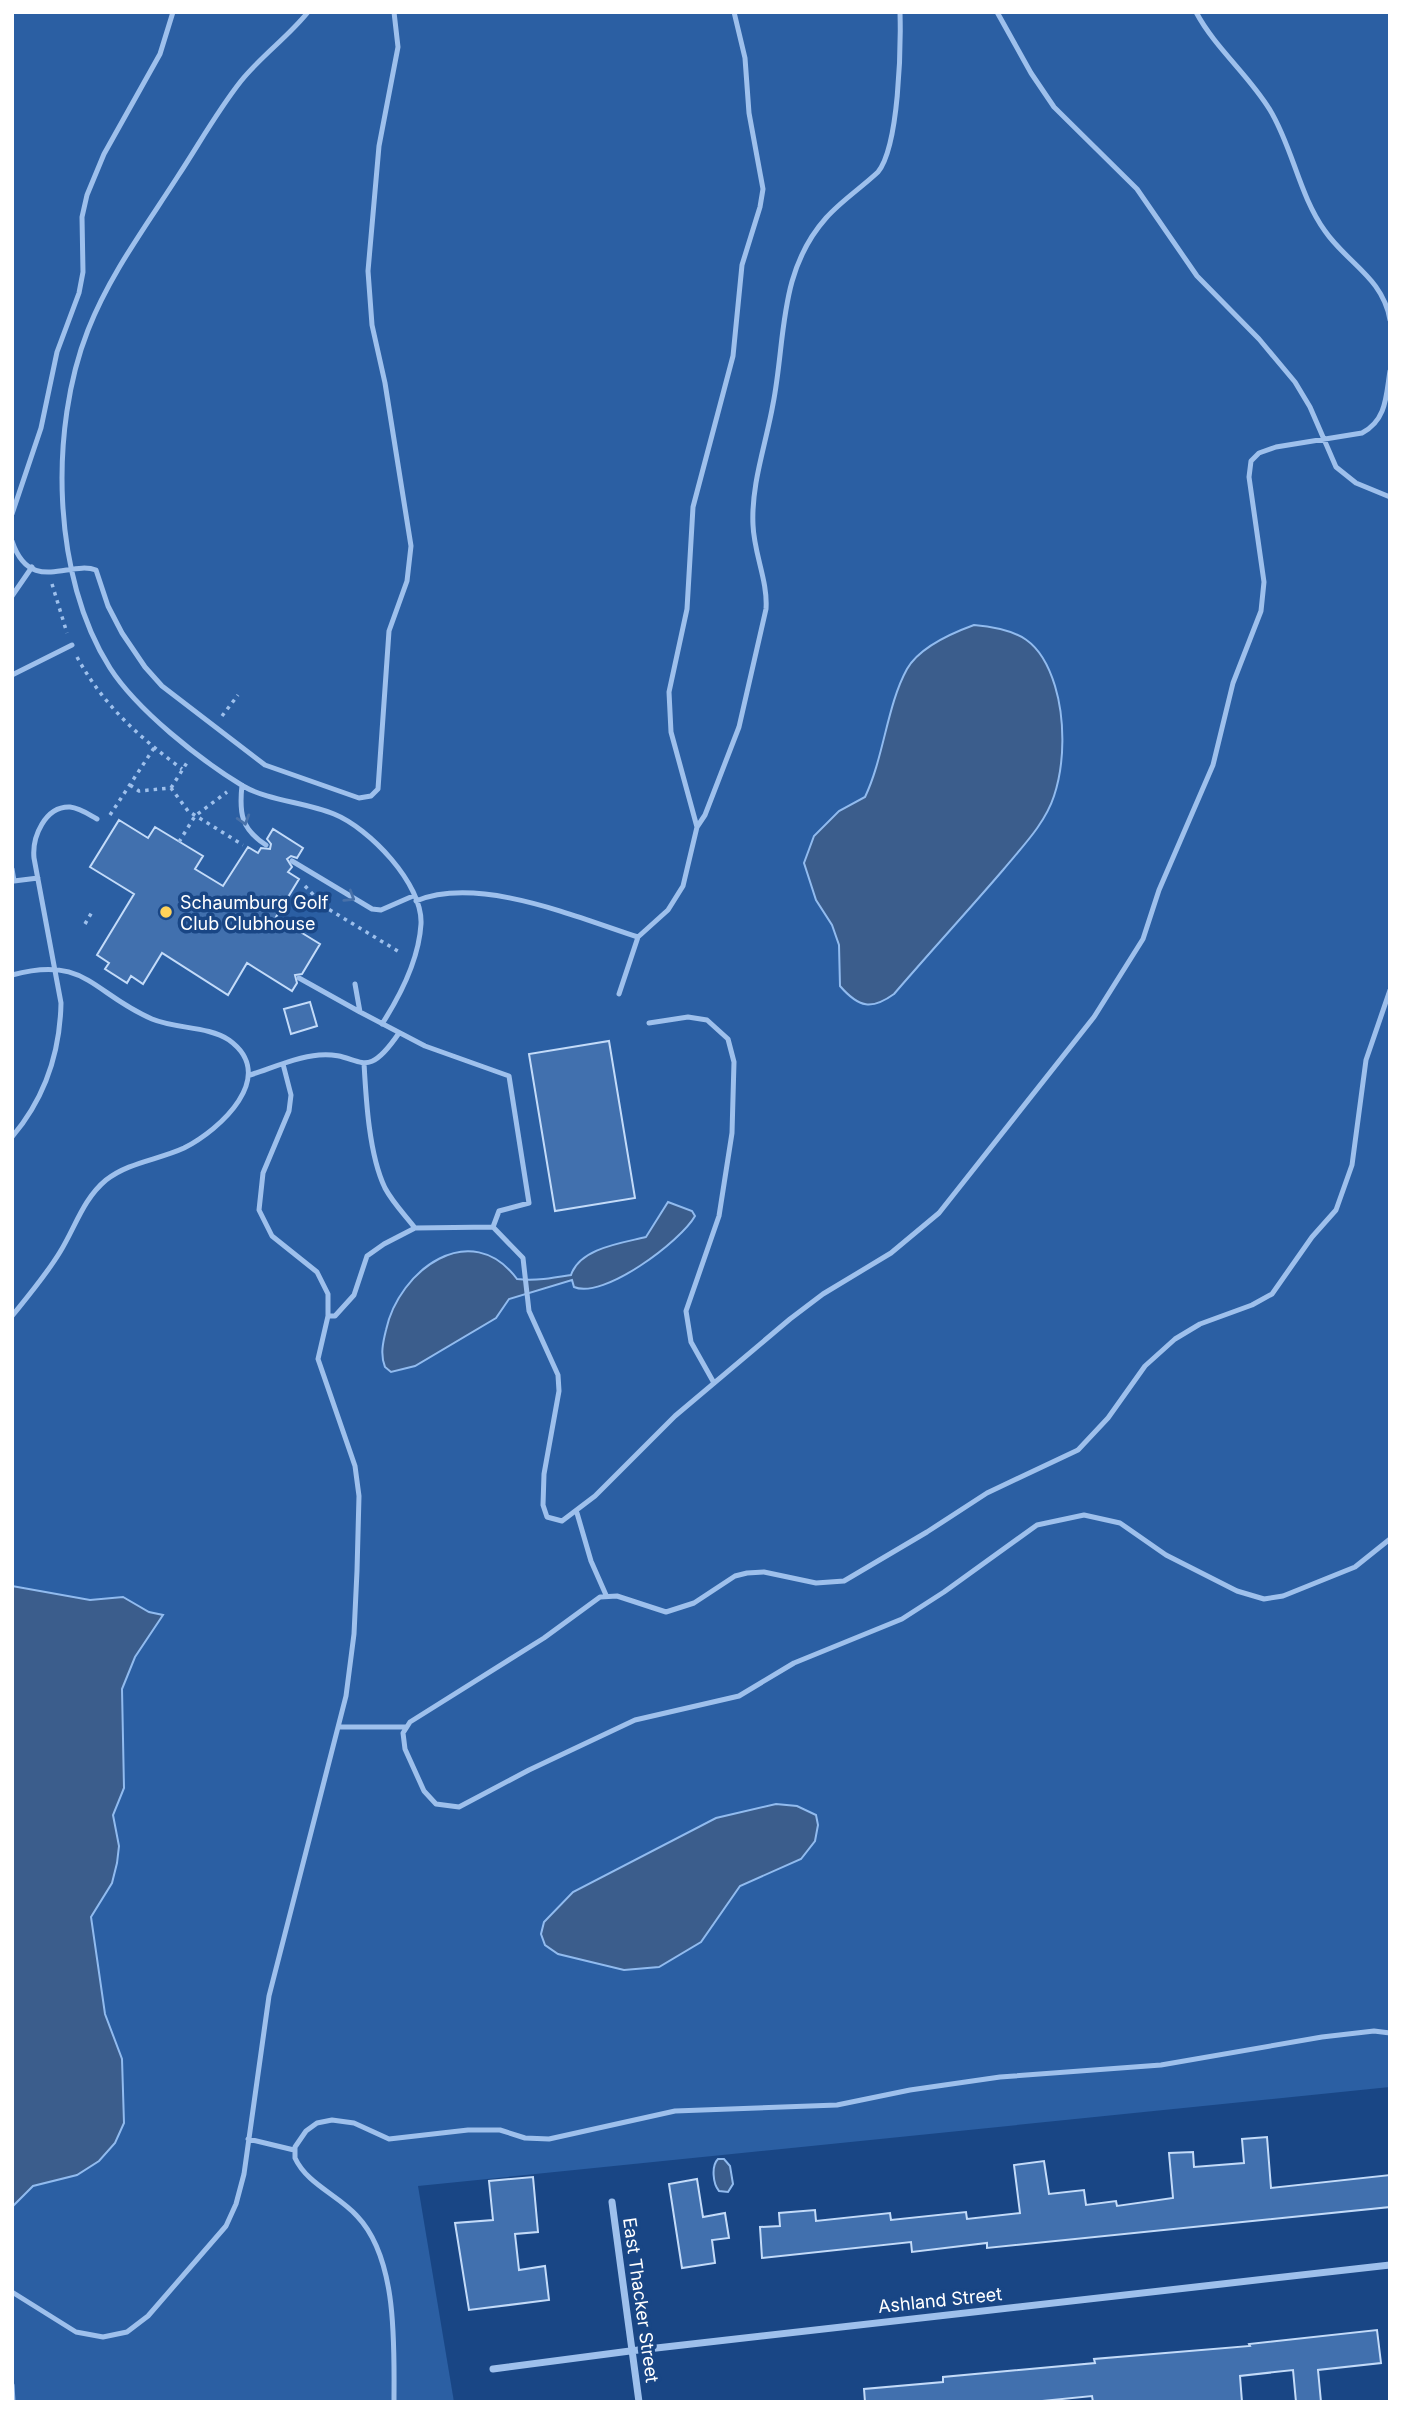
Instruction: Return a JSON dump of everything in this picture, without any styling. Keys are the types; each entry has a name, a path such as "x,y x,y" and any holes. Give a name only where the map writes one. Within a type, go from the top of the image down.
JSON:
{"street":[{"name":"East Thacker Street","path":"612,2202 639,2402"},
{"name":"Ashland Street","path":"493,2370 630,2351 1390,2265"}],"lane":[{"path":"12,514 41,428 57,352 79,293 83,272 81,229 87,195 104,155 160,54 173,12"},
{"path":"308,12 235,88 124,259 96,310 73,379 64,439 64,500 72,572 94,639 121,684 159,722 242,785 350,821 382,848 414,899 421,921 412,960 394,1006 382,1024"},
{"path":"12,541 32,567 52,574 96,570 113,616 149,672 265,765 359,798 372,796 378,789 389,631 407,581 411,546 385,383 372,325 368,271 379,146 398,47 394,12"},
{"path":"697,827 671,732 669,692 687,609 693,506 733,356 742,265 763,189 749,113 745,58 734,12"},
{"path":"619,994 638,937 668,910 683,886 697,827 705,815 739,727 754,650 764,617 765,592 757,558 753,512 775,398 788,289 797,263 817,229 878,172 886,160 895,103 900,12"},
{"path":"997,12 1031,73 1054,107 1137,189 1197,275 1295,382 1310,407 1341,473 1356,483 1390,497"},
{"path":"1196,12 1270,109 1288,144 1315,215 1330,237 1379,289 1390,320"},
{"path":"328,1316 340,1312 354,1295 367,1256 415,1228 493,1227 523,1258 529,1311 554,1361 559,1382 544,1474 544,1513 551,1519 562,1521 577,1513 675,1416 807,1306 891,1253 939,1213 1016,1112 1072,1048 1140,945 1166,874 1207,781 1233,683 1261,611 1264,582 1249,477 1251,461 1267,450 1362,433 1376,423 1385,406 1390,371"},
{"path":"12,596 32,567"},
{"path":"12,675 72,645"},
{"path":"242,785 243,823 250,835 266,845"},
{"path":"12,1137 38,1099 54,1058 61,1003 38,878 34,841 52,813 71,807 97,819"},
{"path":"292,861 372,909 381,910 439,892 520,900 638,937"},
{"path":"12,869 14,881 38,878"},
{"path":"12,975 53,967 73,972 152,1019 228,1040 246,1060 250,1075 247,1087 232,1109 203,1136 183,1148 128,1166 101,1184 90,1197 55,1260 12,1316"},
{"path":"299,978 399,1033 509,1076 528,1203 499,1211 493,1227"},
{"path":"355,984 360,1012"},
{"path":"339,1727 405,1727 606,1595 666,1612 694,1602 735,1576 747,1573 764,1572 816,1583 844,1581 928,1532 987,1493 1078,1450 1108,1418 1138,1374 1175,1339 1200,1324 1252,1305 1272,1294 1312,1237 1336,1210 1352,1166 1366,1060 1390,990"},
{"path":"649,1023 688,1017 707,1020 728,1039 734,1062 732,1133 719,1216 686,1311 691,1342 714,1383"},
{"path":"250,1075 322,1055 364,1063 384,1054 399,1033"},
{"path":"364,1063 365,1094 381,1178 390,1196 415,1228"},
{"path":"12,2292 76,2332 103,2337 119,2335 134,2328 148,2316 226,2226 240,2193 269,1996 339,1727 354,1634 359,1496 351,1450 318,1359 328,1316 328,1294 321,1278 309,1265 272,1236 259,1210 263,1173 289,1111 291,1096 283,1064"},
{"path":"577,1513 591,1561 606,1595"},
{"path":"405,1727 405,1749 424,1791 436,1804 459,1807 529,1770 635,1720 738,1696 794,1663 902,1619 1045,1522 1084,1515 1120,1522 1166,1555 1237,1591 1264,1599 1283,1596 1355,1567 1390,1539"},
{"path":"294,2150 306,2131 317,2123 332,2120 354,2123 389,2139 468,2130 500,2130 525,2138 549,2138 589,2132 663,2112 837,2105 987,2078 1161,2065 1322,2037 1362,2032 1390,2033"},
{"path":"248,2138 294,2150"},
{"path":"294,2150 302,2170 357,2215 377,2250 392,2315 394,2402"},
{"path":"12,2385 13,2402"}],"path":[{"path":"110,815 154,748"},
{"path":"172,788 182,769"},
{"path":"130,785 139,791 172,788"},
{"path":"179,842 195,816 219,795 242,785"},
{"path":"172,788 195,816 245,846"},
{"path":"301,881 325,907 412,960"},
{"path":"85,925 92,912"}],"shaded area":[{"path":"12,12 1390,12 1390,2087 418,2186 454,2402 12,2402"},
{"path":"974,625 1016,634 1035,648 1043,658 1055,686 1062,727 1058,783 1039,826 989,886 894,994 879,1003 866,1004 853,999 840,986 839,945 832,925 816,900 804,863 814,836 839,811 865,797 900,683 912,661 937,642"},
{"path":"668,1202 692,1211 695,1216 674,1239 640,1266 603,1285 587,1289 574,1287 572,1280 509,1299 496,1318 415,1366 391,1372 385,1367 383,1344 393,1308 405,1288 421,1271 439,1259 459,1252 479,1252 499,1261 517,1279 571,1275 576,1266 592,1253 646,1237"},
{"path":"12,1586 90,1600 123,1597 149,1612 163,1615 135,1657 122,1689 124,1788 113,1815 119,1846 117,1863 112,1883 91,1917 105,2014 122,2059 124,2123 115,2143 99,2161 77,2175 33,2186 12,2207"},
{"path":"776,1804 797,1806 816,1815 818,1825 815,1841 801,1859 740,1886 701,1942 659,1967 624,1970 558,1954 545,1945 541,1934 544,1922 573,1892 716,1818"},
{"path":"718,2159 724,2159 730,2166 733,2184 728,2192 719,2191 715,2184 714,2170"}],"building":[{"path":"119,820 148,838 155,827 203,856 195,869 223,886 248,847 258,853 261,848 270,849 271,844 267,839 273,829 303,848 297,858 291,856 287,859 292,867 288,872 299,879 276,917 320,944 302,974 295,975 297,983 292,991 247,963 228,995 162,953 143,984 131,976 127,983 105,969 109,963 97,955 134,894 90,867"},
{"path":"310,1002 317,1026 291,1034 284,1009"},
{"path":"609,1041 635,1198 555,1211 529,1054"},
{"path":"1267,2137 1271,2188 1390,2175 1390,2207 987,2248 987,2243 912,2252 911,2242 762,2258 760,2227 780,2226 779,2213 815,2210 816,2221 890,2213 891,2220 966,2212 967,2219 1020,2213 1014,2165 1044,2161 1049,2194 1084,2190 1086,2205 1116,2201 1117,2206 1173,2198 1169,2153 1193,2152 1194,2167 1244,2163 1242,2139"},
{"path":"533,2177 538,2232 515,2234 519,2270 545,2266 549,2300 469,2310 455,2223 493,2220 489,2181"},
{"path":"697,2179 703,2217 725,2213 729,2238 712,2240 715,2263 682,2268 669,2184"},
{"path":"1377,2330 1381,2363 1318,2370 1321,2402 1296,2402 1293,2370 1240,2376 1242,2402 1093,2402 1092,2396 1032,2402 865,2402 864,2389 943,2382 943,2377 1095,2363 1094,2359 1250,2346 1249,2344"}],"place":[{"name":"Schaumburg Golf Club Clubhouse","path":"166,912"}]}
